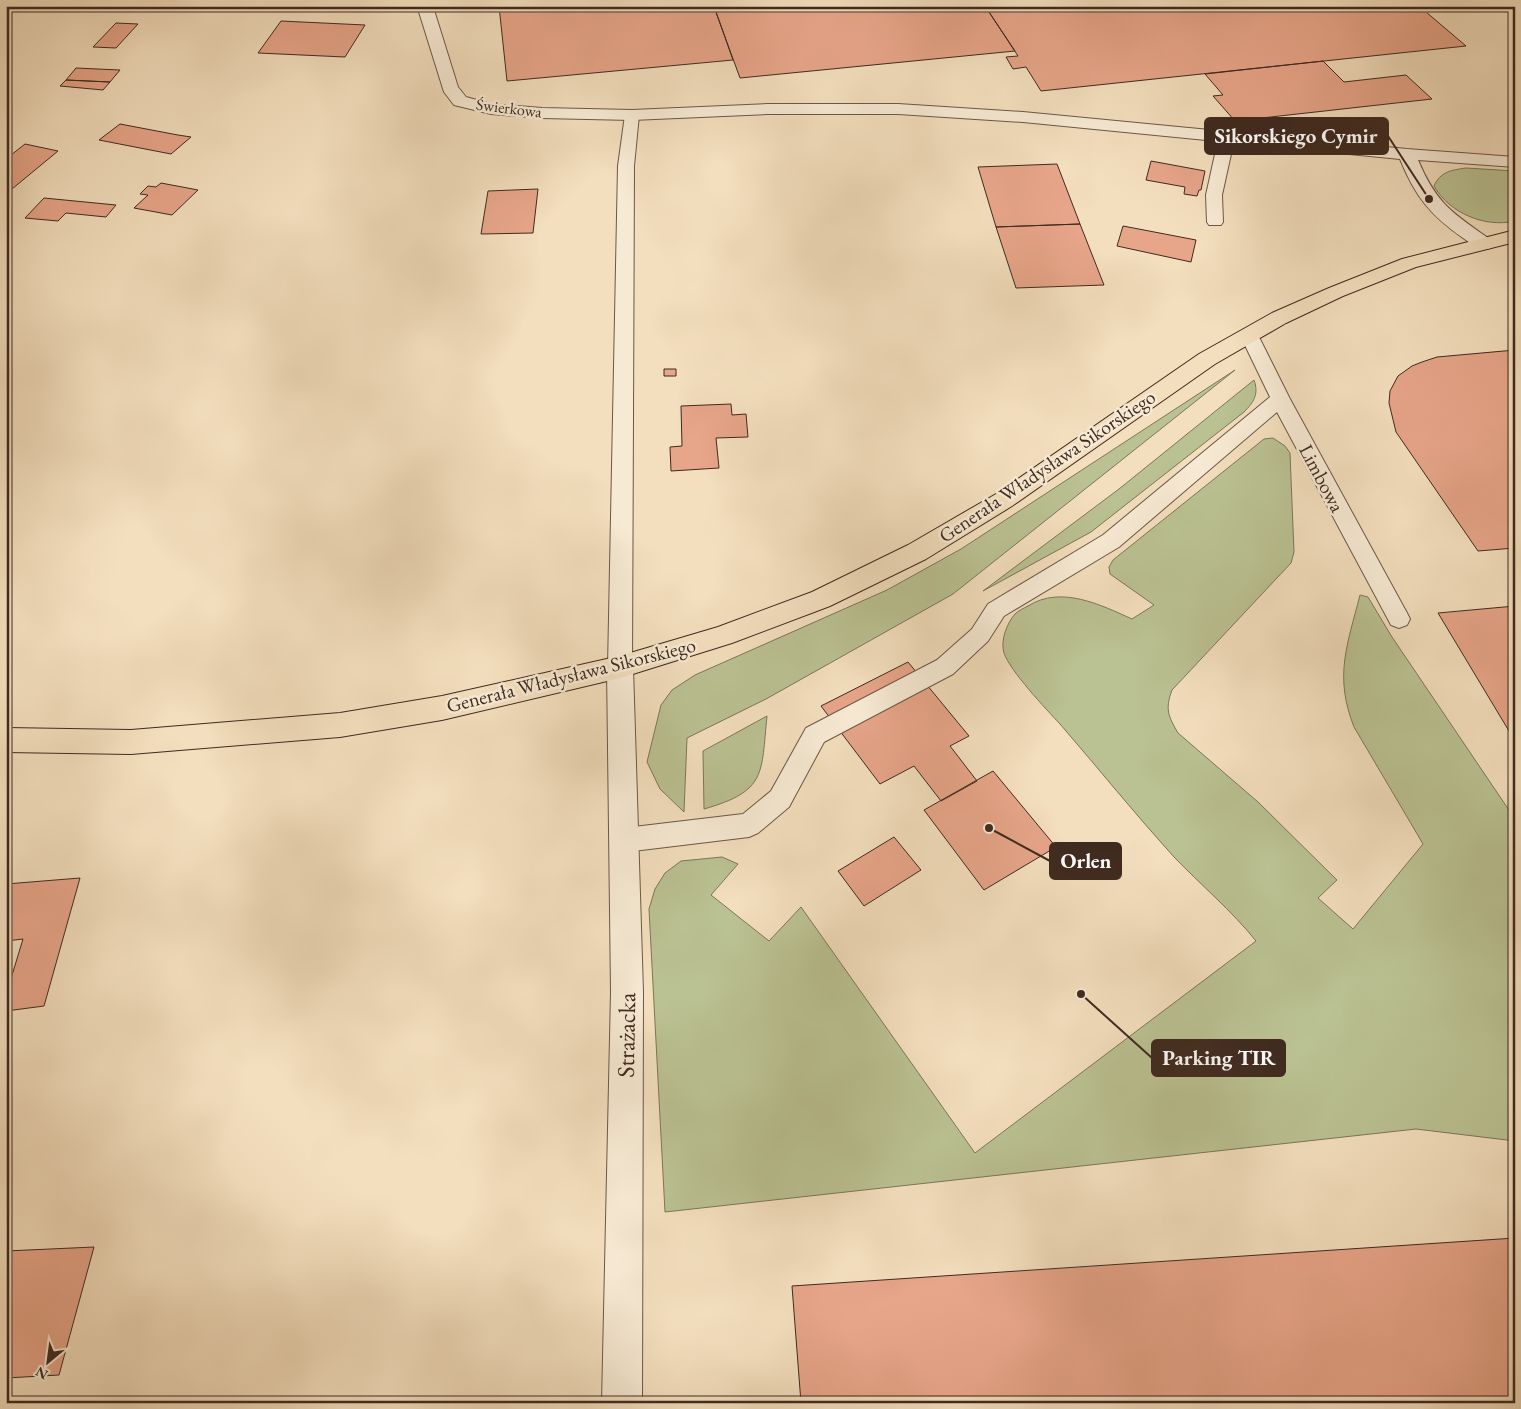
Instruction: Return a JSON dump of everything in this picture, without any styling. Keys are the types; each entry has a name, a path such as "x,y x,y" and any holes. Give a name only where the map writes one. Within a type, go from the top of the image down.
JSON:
{"main road":[{"name":"Generała Władysława Sikorskiego","path":"6,740 131,742 340,724 442,708 620,667 723,636 821,599 917,552 1004,500 1083,446 1162,388 1207,359 1279,318 1409,263 1515,236"}],"street":[{"name":"Świerkowa","path":"422,6 426,10 450,88 460,100 492,109 542,113 632,115 768,109 898,110 1023,117 1407,154 1515,162"},
{"path":"1407,154 1430,199 1447,218 1484,244"},
{"name":"Strażacka","path":"620,667 627,992 622,1403"}],"lane":[{"path":"620,667 626,166 632,115"},
{"path":"1215,222 1214,194 1227,136"},
{"name":"Limbowa","path":"1249,335 1280,399 1399,619"},
{"path":"625,840 749,825 780,799 816,736 945,666 980,635 996,610 1112,541 1280,399"}],"green space":[{"path":"1466,168 1515,171 1515,221 1504,223 1480,220 1458,211 1441,196 1434,186 1436,181 1451,171"},
{"path":"1235,370 953,594 766,699 687,738 684,812 660,789 647,762 661,705 672,690 695,675 887,590 961,549"},
{"path":"1254,380 1255,398 1244,412 1091,532 983,591 1119,489"},
{"path":"1273,438 1285,446 1290,453 1294,552 1291,563 1172,690 1168,707 1170,717 1178,733 1258,802 1337,880 1318,898 1353,929 1423,844 1354,727 1348,709 1344,676 1347,646 1360,595 1368,597 1392,637 1515,819 1515,1141 1416,1129 665,1212 649,909 655,889 665,873 681,861 722,857 738,864 711,895 769,941 801,907 975,1153 1256,941 1227,909 1174,857 1029,690 1008,661 1004,653 1003,643 1009,622 1015,614 1041,600 1054,597 1081,599 1132,619 1154,605 1110,574 1109,567 1113,560 1264,439"},
{"path":"767,716 761,766 757,778 740,795 704,809 703,751"}],"building":[{"path":"499,6 714,6 733,60 507,81"},
{"path":"985,6 1419,6 1466,46 1041,91 1026,67 1013,69 1006,57 1018,56"},
{"path":"985,6 1015,51 740,78 714,7"},
{"path":"281,21 365,25 345,57 258,53"},
{"path":"116,23 138,24 116,48 93,47"},
{"path":"1323,61 1344,82 1406,75 1432,99 1235,121 1213,96 1223,95 1205,74"},
{"path":"76,68 120,70 110,82 66,80"},
{"path":"66,80 110,82 103,90 60,86"},
{"path":"120,124 191,137 171,154 99,140"},
{"path":"25,144 58,151 12,189 6,188 6,159"},
{"path":"1151,161 1205,171 1201,190 1199,190 1197,196 1184,194 1185,187 1146,180"},
{"path":"1057,164 1080,224 996,227 978,167"},
{"path":"161,183 198,190 172,215 134,208 148,195 140,194 148,186 156,187"},
{"path":"538,189 533,233 481,234 488,191"},
{"path":"44,198 116,205 106,217 66,213 58,221 25,218"},
{"path":"1080,224 1104,285 1016,288 996,227"},
{"path":"1123,226 1196,240 1191,262 1117,246"},
{"path":"1515,350 1515,548 1478,551 1396,432 1389,403 1390,391 1398,376 1412,366 1437,357"},
{"path":"664,369 676,369 676,376 664,376"},
{"path":"731,404 732,415 746,414 748,437 716,438 719,468 671,471 670,447 682,446 681,406"},
{"path":"1515,606 1515,741 1438,613"},
{"path":"908,662 969,736 950,746 977,781 941,801 914,766 880,784 821,706"},
{"path":"993,771 1056,847 984,890 924,810"},
{"path":"894,837 921,870 864,906 838,871"},
{"path":"80,878 44,1006 6,1011 6,995 23,939 6,941 6,884"},
{"path":"1515,1238 1515,1403 801,1403 792,1286"},
{"path":"94,1247 59,1375 6,1378 6,1251"}],"place":[{"name":"Sikorskiego Cymir","path":"1429,199"},
{"name":"Orlen","path":"989,828"},
{"name":"Parking TIR","path":"1081,994"}]}
